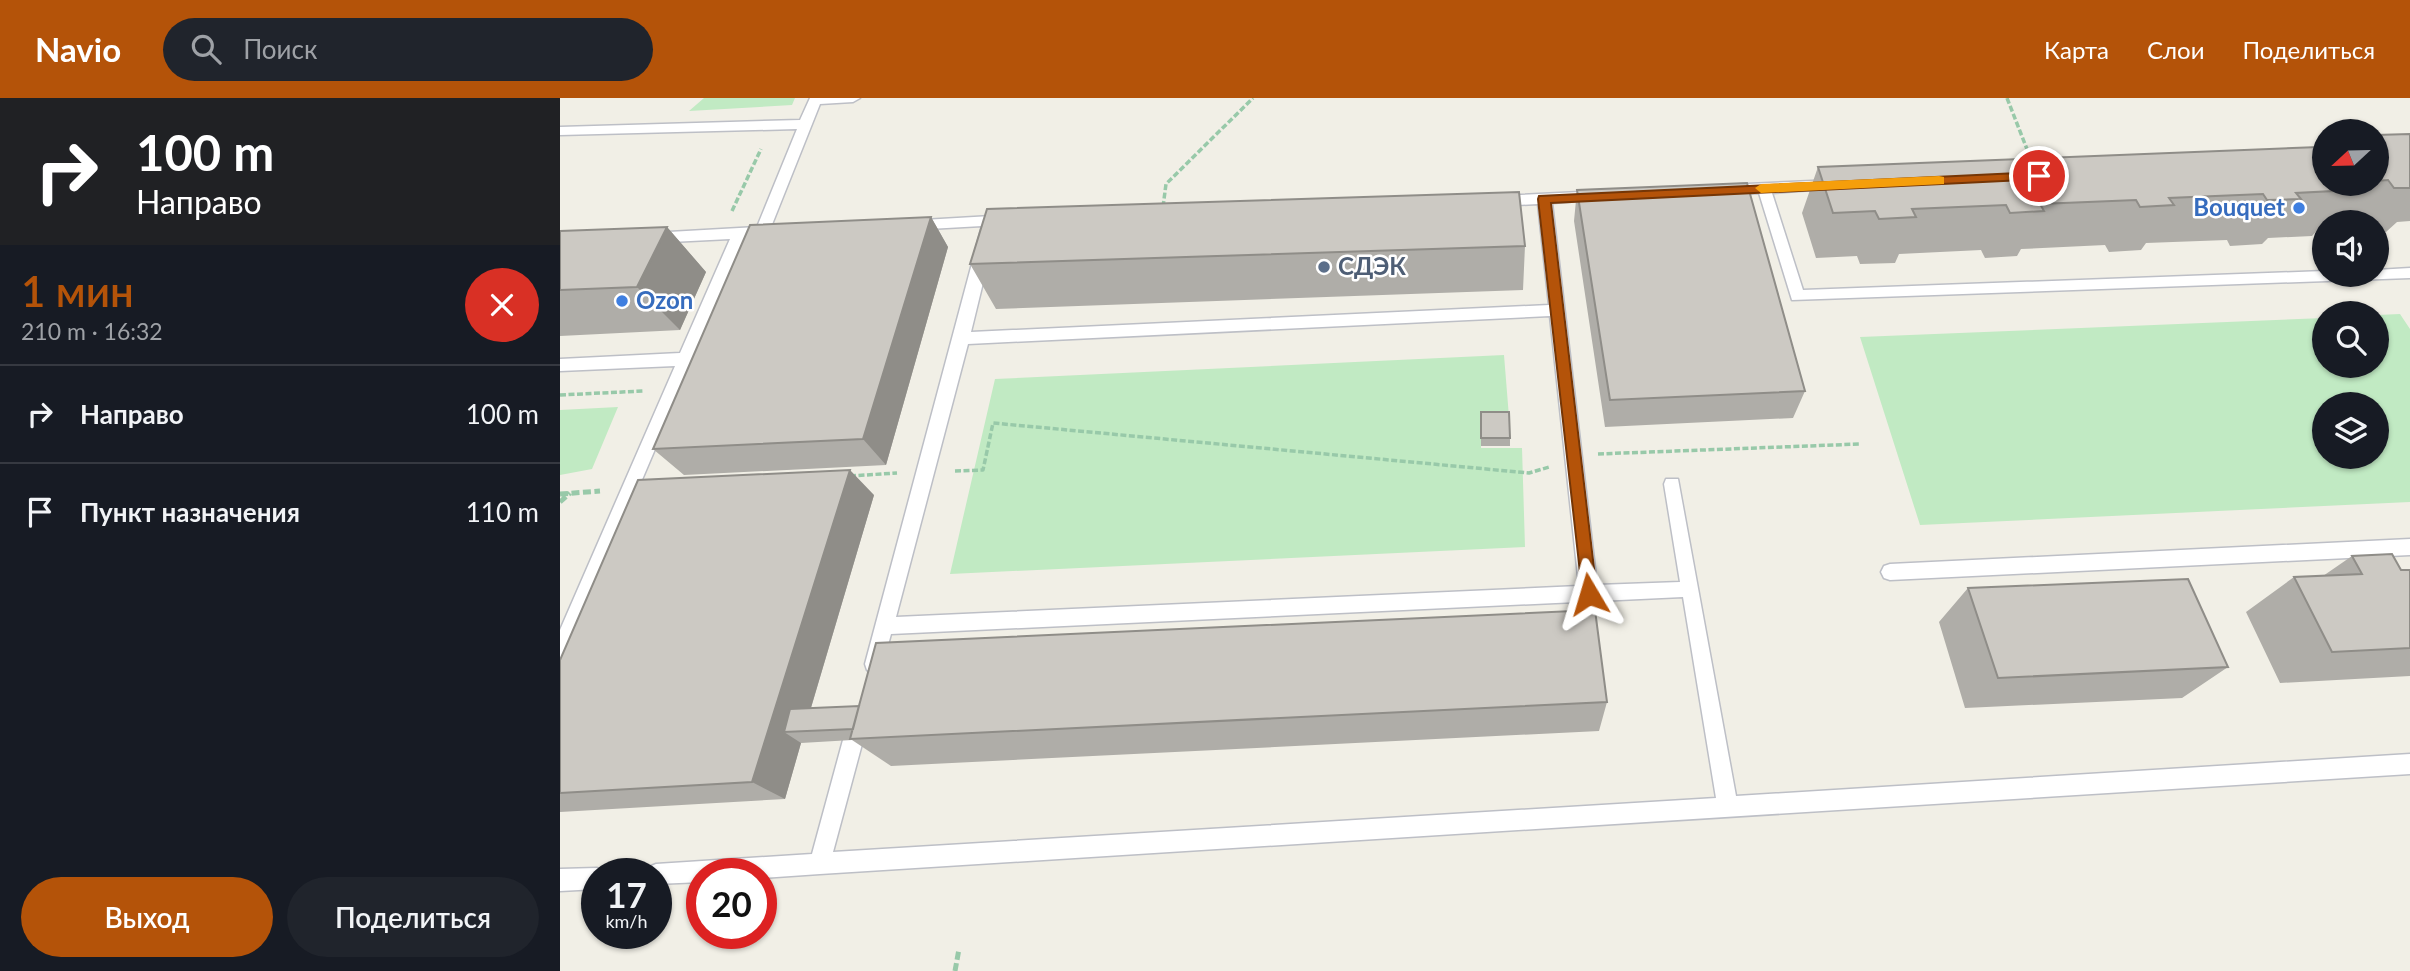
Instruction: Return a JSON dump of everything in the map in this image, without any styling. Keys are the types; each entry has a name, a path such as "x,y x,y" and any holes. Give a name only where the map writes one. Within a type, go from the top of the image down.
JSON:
{"lane":[{"path":"762,232 815,100 853,98"},
{"path":"560,131 805,124"},
{"path":"1707,191 1846,185"},
{"path":"1764,188 1797,296 2312,277"},
{"path":"1489,202 1612,196"},
{"path":"1544,199 1589,594"},
{"path":"870,678 962,339 998,221 897,225"},
{"path":"640,238 789,230"},
{"path":"560,651 740,233"},
{"path":"2389,274 2410,273"},
{"path":"962,339 1557,310"},
{"path":"560,365 686,359"},
{"path":"1672,484 1728,807"},
{"path":"1890,572 2410,547"},
{"path":"884,626 1691,589"},
{"path":"820,864 863,703"},
{"path":"672,873 2410,764"},
{"path":"560,880 581,878"}],"path":[{"path":"1161,216 1166,184 1253,98"},
{"path":"2007,98 2034,166"},
{"path":"720,234 771,125"},
{"path":"560,395 652,391"},
{"path":"848,477 983,470 993,423 1529,473 1596,454 1860,444"},
{"path":"560,494 629,490"},
{"path":"560,502 570,493"},
{"path":"955,971 959,949"}],"green space":[{"path":"704,98 795,98 792,105 689,111"},
{"path":"2389,314 2400,314 2410,329 2410,502 1920,525 1860,337 2312,318 2312,378 2389,378"},
{"path":"1504,355 1509,417 1481,420 1481,448 1522,448 1525,547 950,574 995,379"},
{"path":"618,407 592,469 560,475 560,410"}],"building":[{"path":"2410,134 2410,188 2394,188 2389,181 2389,135"},
{"path":"2312,147 2312,192 2296,193 2301,199 2267,200 2263,194 2169,198 2174,205 2140,207 2136,200 2040,204 2044,211 2010,213 2006,205 1912,209 1916,217 1879,219 1875,211 1833,213 1818,167"},
{"path":"1747,183 1805,391 1610,400 1577,190"},
{"path":"1519,192 1525,246 970,264 987,209"},
{"path":"931,217 863,439 653,449 750,225"},
{"path":"667,227 637,287 560,290 560,231"},
{"path":"1481,412 1509,412 1510,438 1481,438"},
{"path":"850,470 752,782 560,793 560,660 638,480"},
{"path":"2392,554 2401,570 2410,570 2410,648 2332,652 2294,577 2362,574 2352,556"},
{"path":"2188,579 2228,667 1998,678 1968,588"},
{"path":"1595,610 1607,702 850,739 876,643"},
{"path":"859,706 853,729 784,732 790,709"}],"slow traffic":[{"path":"1761,188 1939,180"}],"place":[{"name":"Bouquet","path":"2299,208"},
{"name":"СДЭК","path":"1324,267"},
{"name":"Ozon","path":"622,301"}],"route":[{"path":"1589,594 1544,199 2039,176"}]}
